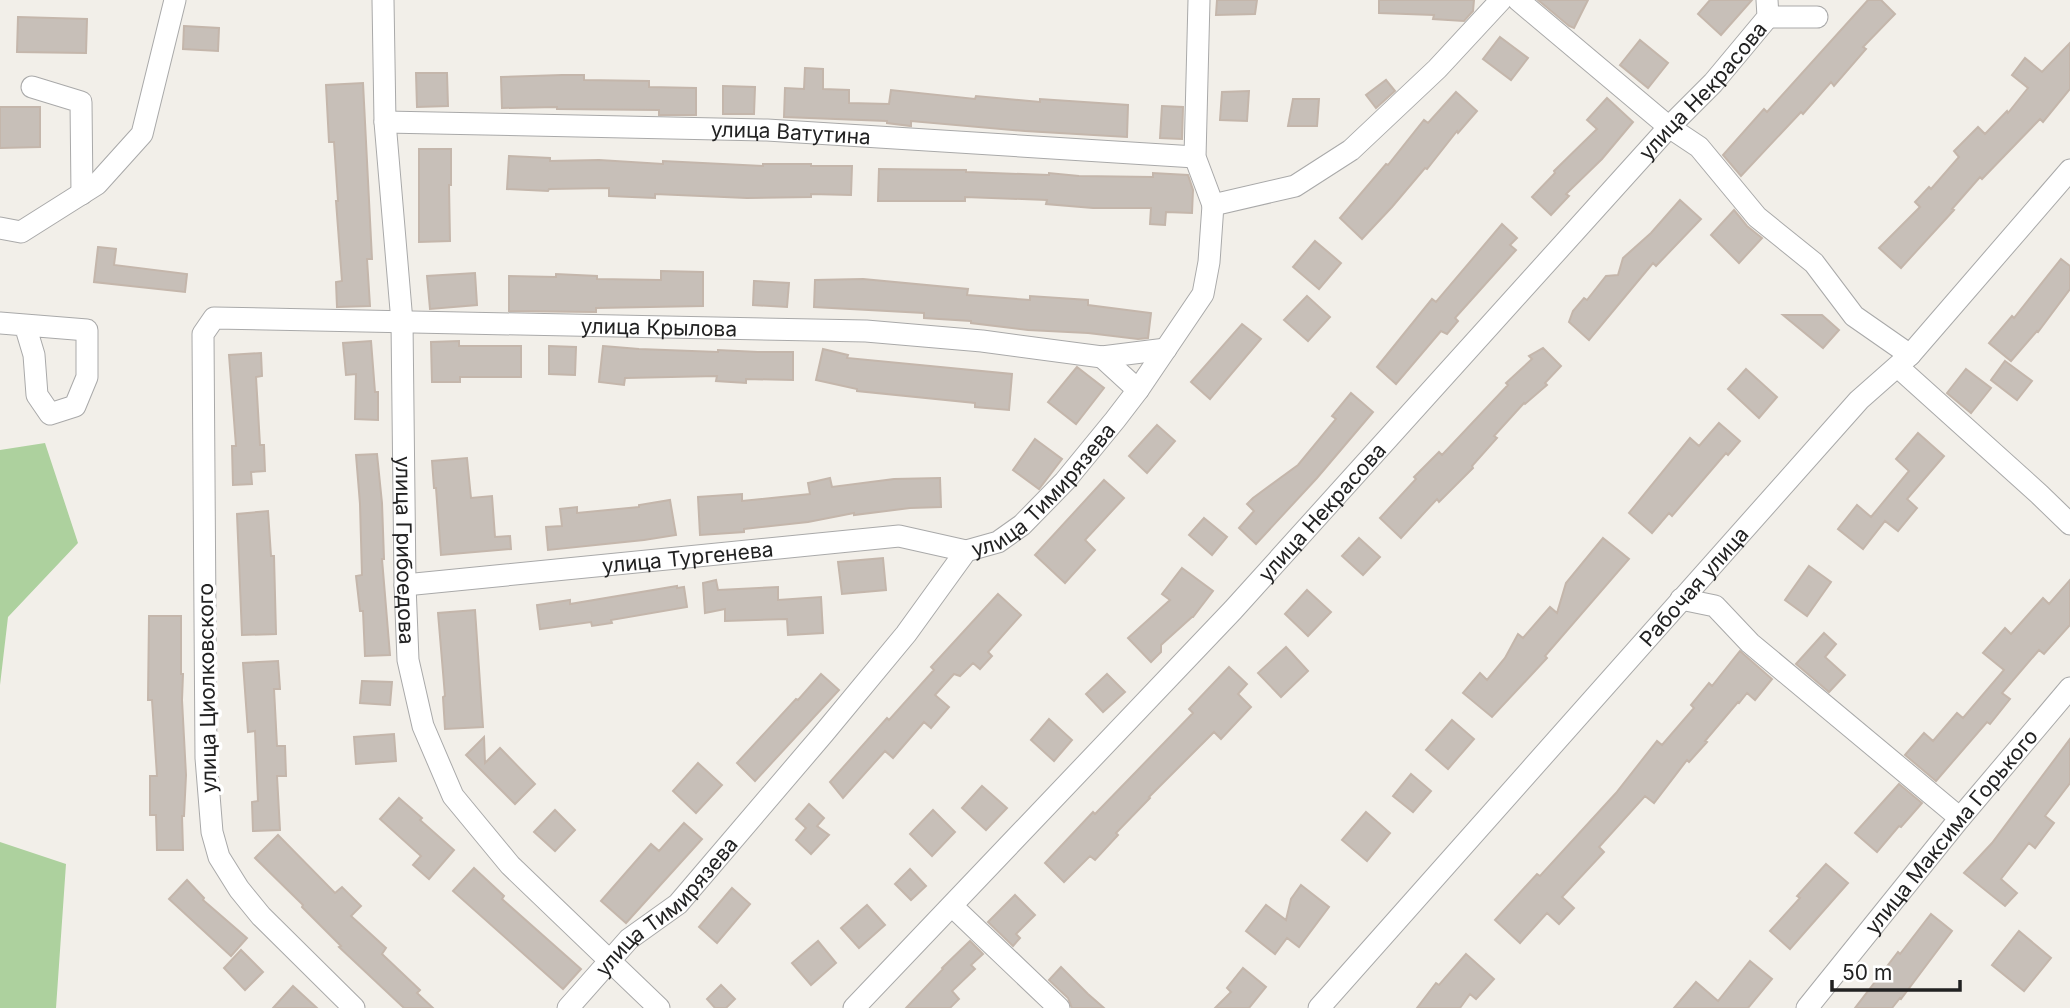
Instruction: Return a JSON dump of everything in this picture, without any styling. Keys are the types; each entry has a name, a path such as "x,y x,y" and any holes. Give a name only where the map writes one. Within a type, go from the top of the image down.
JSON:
{"street":[{"path":"0,228 21,232 82,194 97,184 142,134 175,0"},
{"name":"улица Грибоедова","path":"383,0 385,122 402,322 408,660 423,726 453,796 510,865 659,1008"},
{"path":"1199,0 1195,157 1213,205 1295,186 1351,150 1437,69 1501,0"},
{"path":"1518,0 1669,127 1699,147 1756,217 1814,263 1854,316 1904,361 2070,524"},
{"path":"1767,9 1817,17"},
{"name":"улица Некрасова","path":"854,1008 1233,610 1669,127 1713,83 1767,9"},
{"path":"32,87 81,102 82,194"},
{"name":"улица Ватутина","path":"385,122 767,130 1195,157"},
{"name":"Рабочая улица","path":"1319,1008 1858,400 1904,361 2070,170"},
{"name":"улица Тимирязева","path":"568,1008 629,939 678,904 906,634 966,551 998,542 1022,525 1065,481 1138,390 1203,294 1209,262 1213,205"},
{"name":"улица Крылова","path":"214,318 866,331 982,341 1102,358 1166,349"},
{"name":"улица Циолковского","path":"214,318 203,334 206,758 212,832 219,857 239,889 261,916 354,1008"},
{"path":"0,323 12,324 87,330 87,377 75,406 50,414 37,395 34,355 25,325"},
{"path":"1102,358 1138,390"},
{"name":"улица Тургенева","path":"405,585 899,536 966,551"},
{"path":"1714,565 1715,606"},
{"path":"1681,600 1715,606 1749,643 1960,818"},
{"name":"улица Максима Горького","path":"1807,1008 1960,818 2070,688"},
{"path":"952,906 1059,1008"}],"green space":[{"path":"45,443 78,543 8,617 0,685 0,450"},
{"path":"0,842 66,864 56,1008 0,1008"}],"building":[{"path":"1217,0 1257,0 1255,14 1216,15"},
{"path":"1379,0 1474,0 1473,11 1464,21 1433,19 1434,15 1379,13"},
{"path":"1538,0 1588,0 1574,28"},
{"path":"1710,0 1752,0 1721,35 1698,14"},
{"path":"1868,0 1881,0 1895,14 1863,47 1866,49 1834,86 1831,82 1741,176 1723,155 1764,109 1767,112"},
{"path":"18,17 87,19 86,53 17,52"},
{"path":"184,26 219,28 218,51 183,49"},
{"path":"1500,37 1528,58 1511,80 1483,59"},
{"path":"1640,40 1668,63 1648,88 1620,65"},
{"path":"2070,43 2070,89 2043,122 2040,119 1982,179 1980,177 1901,268 1879,248 1920,207 1915,202 1929,187 1931,189 1959,157 1954,151 1978,127 1985,134 2007,111 2008,113 2028,88 2012,75 2025,58 2042,72"},
{"path":"805,68 823,69 823,89 849,90 849,103 889,104 891,90 975,99 976,96 1040,102 1040,99 1128,105 1127,137 911,121 911,126 887,121 784,117 785,88 804,89"},
{"path":"416,73 447,73 448,106 417,107"},
{"path":"584,75 584,80 649,81 649,87 696,88 696,115 659,115 659,110 502,108 501,77"},
{"path":"1386,80 1395,91 1376,108 1366,95"},
{"path":"363,83 372,259 367,259 370,306 337,307 336,282 342,281 334,142 329,142 326,85"},
{"path":"723,86 755,87 754,114 723,114"},
{"path":"1249,91 1247,121 1220,120 1222,92"},
{"path":"1456,92 1477,111 1362,239 1340,218 1424,120 1428,123"},
{"path":"1607,98 1633,122 1602,159 1566,194 1569,196 1551,215 1532,197 1597,129 1587,120"},
{"path":"1293,99 1319,99 1317,126 1288,126"},
{"path":"1162,106 1183,107 1182,139 1160,138"},
{"path":"0,107 40,107 40,147 0,148"},
{"path":"419,149 451,149 450,241 419,242"},
{"path":"509,156 550,158 550,161 852,166 851,195 811,194 811,197 747,198 655,194 655,198 609,196 609,188 548,191 507,189"},
{"path":"879,169 1079,176 1153,177 1153,173 1188,175 1193,190 1192,213 1166,212 1165,225 1150,224 1151,208 1093,208 1046,204 1047,200 965,197 965,201 878,201"},
{"path":"1680,200 1701,219 1656,266 1653,263 1589,340 1569,322 1573,311 1584,298 1587,300 1606,276 1618,275 1623,258 1651,233"},
{"path":"1734,210 1747,226 1762,238 1739,263 1711,235"},
{"path":"1502,224 1517,238 1510,245 1516,250 1455,318 1458,321 1447,334 1441,331 1396,384 1377,367 1432,299 1436,302"},
{"path":"1315,241 1341,263 1319,289 1293,267"},
{"path":"98,247 116,249 114,265 187,274 185,292 94,282"},
{"path":"2061,259 2070,266 2070,289 2038,332 2011,361 1989,343 2012,316 2014,318"},
{"path":"661,271 703,272 703,306 596,308 596,312 509,311 509,276 556,277 556,274 597,276 597,279 661,280"},
{"path":"475,273 477,305 430,309 427,276"},
{"path":"863,279 968,289 967,295 1030,300 1030,296 1088,300 1088,305 1151,313 1148,338 1028,330 971,321 924,318 924,313 814,307 815,280"},
{"path":"754,281 789,283 787,307 753,305"},
{"path":"1307,296 1330,317 1308,341 1284,320"},
{"path":"1783,315 1822,315 1839,330 1823,348"},
{"path":"1242,324 1261,339 1210,399 1191,382"},
{"path":"371,341 375,392 378,392 378,420 355,419 356,374 346,375 343,343"},
{"path":"459,341 459,346 521,346 521,377 460,377 460,382 432,382 431,342"},
{"path":"549,346 576,347 575,375 549,374"},
{"path":"603,346 718,352 793,352 793,380 746,379 746,383 716,381 717,376 625,378 624,385 599,382"},
{"path":"1543,348 1561,366 1545,383 1547,385 1524,403 1494,436 1497,438 1473,468 1439,502 1437,499 1401,538 1380,518 1416,479 1414,477 1439,452 1442,455 1508,385 1506,383 1532,359 1529,356"},
{"path":"823,349 848,355 847,358 1012,374 1009,410 975,407 975,403 857,391 816,380"},
{"path":"261,353 262,376 256,377 260,445 264,445 265,471 251,472 252,484 233,485 232,446 236,446 229,355"},
{"path":"2005,361 2032,381 2017,400 1991,380"},
{"path":"1077,367 1104,388 1076,424 1048,402"},
{"path":"1746,369 1777,397 1759,418 1728,389"},
{"path":"1966,369 1991,388 1971,413 1947,393"},
{"path":"1351,393 1373,412 1256,544 1239,528 1254,511 1247,504 1298,465 1336,419 1332,416"},
{"path":"1719,423 1740,441 1728,455 1726,453 1672,516 1669,513 1652,533 1629,513 1690,438 1699,446"},
{"path":"1157,425 1175,441 1147,473 1129,456"},
{"path":"1918,433 1944,456 1907,499 1917,508 1898,531 1885,521 1863,549 1838,529 1857,505 1871,517 1909,471 1896,459"},
{"path":"1035,439 1062,459 1039,489 1013,470"},
{"path":"377,454 390,655 365,656 363,611 360,611 356,576 362,575 356,455"},
{"path":"467,458 471,498 492,496 495,537 510,536 511,549 441,555 432,461"},
{"path":"830,478 832,487 894,479 940,478 941,507 854,513 808,522 744,529 744,532 700,535 698,497 742,494 742,501 810,494 808,483"},
{"path":"1104,480 1124,498 1085,540 1095,550 1065,583 1035,555"},
{"path":"670,500 676,535 548,550 546,527 562,526 560,509 577,507 577,513 639,507"},
{"path":"268,511 271,556 274,556 276,634 242,635 237,514"},
{"path":"1204,518 1227,537 1212,555 1189,535"},
{"path":"1359,538 1380,557 1363,575 1342,556"},
{"path":"1603,538 1629,559 1545,656 1547,658 1492,717 1463,693 1480,673 1487,680 1505,658 1518,634 1523,638 1550,607 1557,613 1566,583"},
{"path":"883,558 886,590 842,594 838,562"},
{"path":"1809,566 1831,582 1807,616 1785,600"},
{"path":"1182,568 1213,591 1193,617 1161,645 1161,652 1151,662 1128,638 1170,600 1162,594"},
{"path":"716,580 718,590 778,587 778,600 821,597 823,633 788,635 787,619 725,621 725,609 705,613 703,583"},
{"path":"2070,580 2070,625 2044,654 2039,650 2002,693 2010,699 1936,781 1905,755 1924,733 1933,741 1957,713 1963,718 2004,670 1983,653 2005,628 2011,634 2043,598 2049,604"},
{"path":"684,587 687,607 611,620 612,623 592,626 591,622 540,629 537,605 570,600 570,604"},
{"path":"1307,590 1331,612 1308,636 1285,614"},
{"path":"998,594 1021,615 988,652 992,656 980,669 973,663 960,676 954,674 935,695 949,707 931,728 924,722 893,758 885,751 843,798 830,782 934,670 931,667"},
{"path":"475,610 483,727 445,729 438,613"},
{"path":"149,616 181,616 186,775 182,816 183,850 157,850 156,815 150,815 150,776 157,776 152,700 148,700"},
{"path":"1824,633 1836,644 1825,657 1845,675 1829,692 1796,664"},
{"path":"1286,647 1308,671 1281,697 1258,673"},
{"path":"1740,651 1772,679 1755,700 1747,693 1705,741 1707,742 1689,762 1687,760 1654,803 1645,796 1599,847 1604,852 1562,897 1574,908 1559,924 1547,913 1520,943 1495,920 1537,874 1540,876 1616,793 1657,741 1662,745 1694,708 1691,705 1709,683 1712,686"},
{"path":"278,661 280,689 274,689 277,746 285,746 286,776 277,776 280,830 253,831 252,802 258,801 255,731 248,732 243,663"},
{"path":"1229,667 1247,684 1238,694 1251,707 1221,739 1214,732 1149,797 1095,860 1090,856 1064,882 1045,863 1193,713 1189,709"},
{"path":"821,674 839,690 755,781 737,763"},
{"path":"1107,674 1125,692 1103,712 1086,694"},
{"path":"362,681 392,682 390,705 360,703"},
{"path":"1049,719 1072,740 1054,761 1031,740"},
{"path":"1452,720 1474,739 1448,769 1426,750"},
{"path":"394,734 396,761 356,764 354,737"},
{"path":"484,737 485,763 500,748 535,784 515,804 466,755"},
{"path":"2070,739 2070,783 2045,816 2054,823 2035,848 2029,843 2001,879 2017,893 2005,906 1964,873 1992,843"},
{"path":"698,763 722,785 696,813 673,791"},
{"path":"1411,774 1431,791 1413,812 1393,796"},
{"path":"1899,784 1922,803 1877,852 1855,833"},
{"path":"982,786 1007,808 986,830 962,808"},
{"path":"399,798 454,850 429,879 413,865 421,856 380,819"},
{"path":"809,804 824,818 817,826 829,835 811,854 796,840 806,828 796,819"},
{"path":"555,810 575,830 555,851 534,832"},
{"path":"933,810 955,832 932,856 910,834"},
{"path":"1366,812 1390,833 1367,861 1342,840"},
{"path":"684,823 702,839 626,923 601,901 651,844 659,851"},
{"path":"278,835 335,893 342,887 361,906 351,916 386,948 382,954 420,990 417,993 433,1008 404,1008 339,947 341,946 303,905 255,858"},
{"path":"1826,864 1848,883 1790,949 1770,931"},
{"path":"474,868 504,896 502,899 581,969 563,989 453,891"},
{"path":"910,869 926,886 911,900 895,884"},
{"path":"187,880 203,900 247,938 231,956 169,899"},
{"path":"1301,885 1329,907 1299,947 1287,938 1275,954 1246,931 1266,905 1286,920 1291,899"},
{"path":"732,888 750,904 717,943 699,927"},
{"path":"1015,895 1035,915 1016,934 1020,938 1013,946 988,922"},
{"path":"867,905 885,925 859,948 841,928"},
{"path":"1931,914 1952,931 1901,999 1892,1008 1855,1008 1898,952 1900,954"},
{"path":"2019,931 2051,958 2024,991 1992,965"},
{"path":"818,941 836,963 811,985 792,963"},
{"path":"970,941 983,954 971,965 975,969 952,991 959,999 950,1008 906,1008 942,968"},
{"path":"241,950 263,972 245,990 224,968"},
{"path":"1466,954 1494,979 1476,999 1470,994 1460,1008 1417,1008 1436,983 1439,985"},
{"path":"1750,961 1772,979 1748,1008 1674,1008 1696,982 1718,1001"},
{"path":"1061,967 1104,1008 1072,1008 1068,998 1049,980"},
{"path":"1243,968 1266,987 1249,1008 1215,1008 1231,992 1227,988"},
{"path":"721,985 735,999 726,1008 715,1008 707,999"},
{"path":"293,986 317,1008 273,1008"}]}
